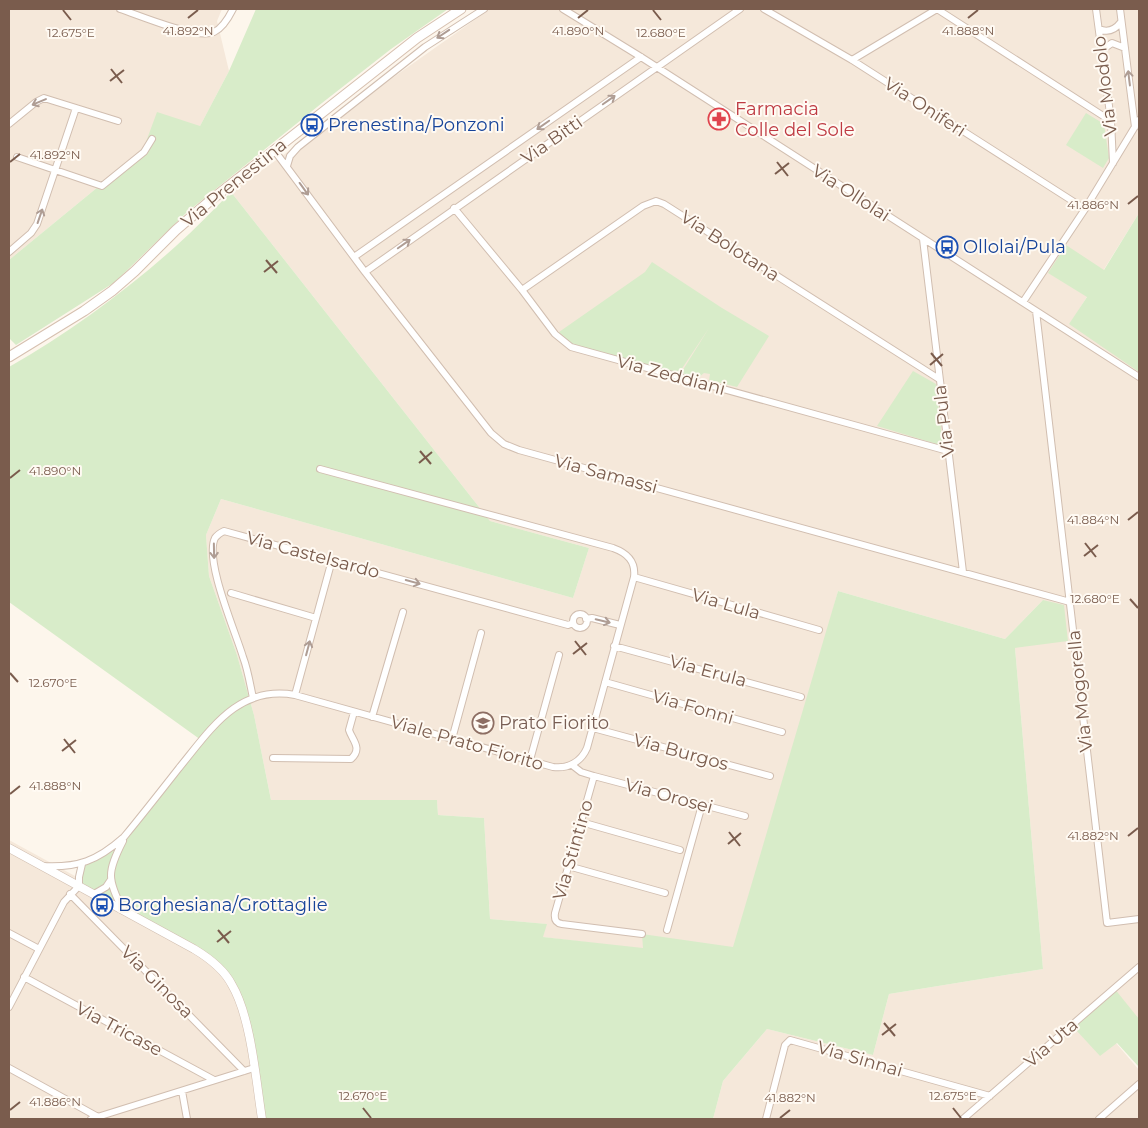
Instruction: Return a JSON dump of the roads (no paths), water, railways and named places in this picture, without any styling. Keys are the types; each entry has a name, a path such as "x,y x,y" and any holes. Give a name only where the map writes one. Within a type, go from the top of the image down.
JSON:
{"main road":[{"name":"Via Prenestina","path":"9,357 84,311 112,291 198,211 417,38 461,9"}],"street":[{"path":"120,9 186,31 207,34 220,28 233,9"},
{"path":"287,166 292,154 298,147 425,47 484,9"},
{"name":"Via Ollolai","path":"563,9 641,57 1139,377"},
{"name":"Via Bitti","path":"365,272 740,9"},
{"name":"Via Oniferi","path":"764,9 852,60 1085,209"},
{"path":"852,60 937,9 1111,121"},
{"name":"Via Modolo","path":"1096,9 1111,121 1113,164"},
{"name":"Via Modolo","path":"1120,9 1135,126"},
{"path":"1099,29 1111,31 1117,28 1121,22"},
{"path":"1102,50 1112,43 1125,48"},
{"name":"Via Bitti","path":"354,257 641,57"},
{"path":"9,124 41,99 49,99 118,121"},
{"path":"9,252 36,227 76,108"},
{"path":"1023,302 1085,209 1139,120"},
{"path":"17,158 102,186 144,152 152,140"},
{"name":"Via Samassi","path":"274,150 365,272 491,433 504,444 519,450 1070,602"},
{"name":"Via Bolotana","path":"522,290 643,206 653,201 660,202 939,379"},
{"name":"Via Zeddiani","path":"454,208 522,290 559,339 574,349 948,451"},
{"name":"Via Pula","path":"923,239 963,572"},
{"name":"Via Mogorella","path":"1036,311 1106,923 1139,919"},
{"path":"320,469 616,549 625,553 631,559 634,577 592,728 585,752 572,765"},
{"name":"Via Castelsardo","path":"253,698 244,660 216,576 213,546 215,538 222,532 228,532 568,625 573,623 577,627 582,628 586,624 586,619 592,618 620,624"},
{"path":"295,696 332,560"},
{"name":"Via Lula","path":"634,577 819,630"},
{"path":"231,593 316,618"},
{"path":"372,717 403,612"},
{"path":"452,739 481,633"},
{"name":"Via Erula","path":"614,646 801,697"},
{"path":"530,760 559,655"},
{"name":"Via Fonni","path":"605,682 782,732"},
{"name":"Viale Prato Fiorito","path":"41,866 63,867 82,864 101,856 124,837 214,725 231,710 253,698 272,694 295,696 555,768 572,765"},
{"path":"273,758 353,758 356,752 356,744 349,730 354,712"},
{"name":"Via Burgos","path":"592,728 770,776"},
{"name":"Via Stintino","path":"572,765 581,772 594,776 555,919 557,922 642,934"},
{"name":"Via Orosei","path":"594,776 744,816"},
{"path":"667,930 702,805"},
{"path":"581,822 680,850"},
{"name":"Viale Prato Fiorito","path":"110,881 112,862 124,837"},
{"path":"9,848 199,952 225,975 234,988 242,1009 262,1119"},
{"path":"80,886 78,877 82,864"},
{"path":"568,866 664,893"},
{"path":"94,894 106,887 110,881"},
{"path":"110,881 123,910"},
{"path":"9,1006 64,902 80,886"},
{"name":"Via Ginosa","path":"70,894 244,1071"},
{"path":"9,932 39,949"},
{"name":"Via Uta","path":"963,1119 1139,967"},
{"name":"Via Tricase","path":"24,977 214,1080"},
{"name":"Via Sinnai","path":"766,1119 785,1045 788,1041 792,1040 990,1096"},
{"path":"9,1068 98,1117"},
{"path":"91,1119 254,1068"},
{"path":"1099,1119 1139,1084"},
{"path":"182,1091 187,1119"}],"place":[{"name":"Farmacia Colle del Sole","path":"719,119"},
{"name":"Prenestina/Ponzoni","path":"312,125"},
{"name":"Ollolai/Pula","path":"947,247"},
{"name":"Prato Fiorito","path":"483,723"},
{"name":"Borghesiana/Grottaglie","path":"102,905"}]}
